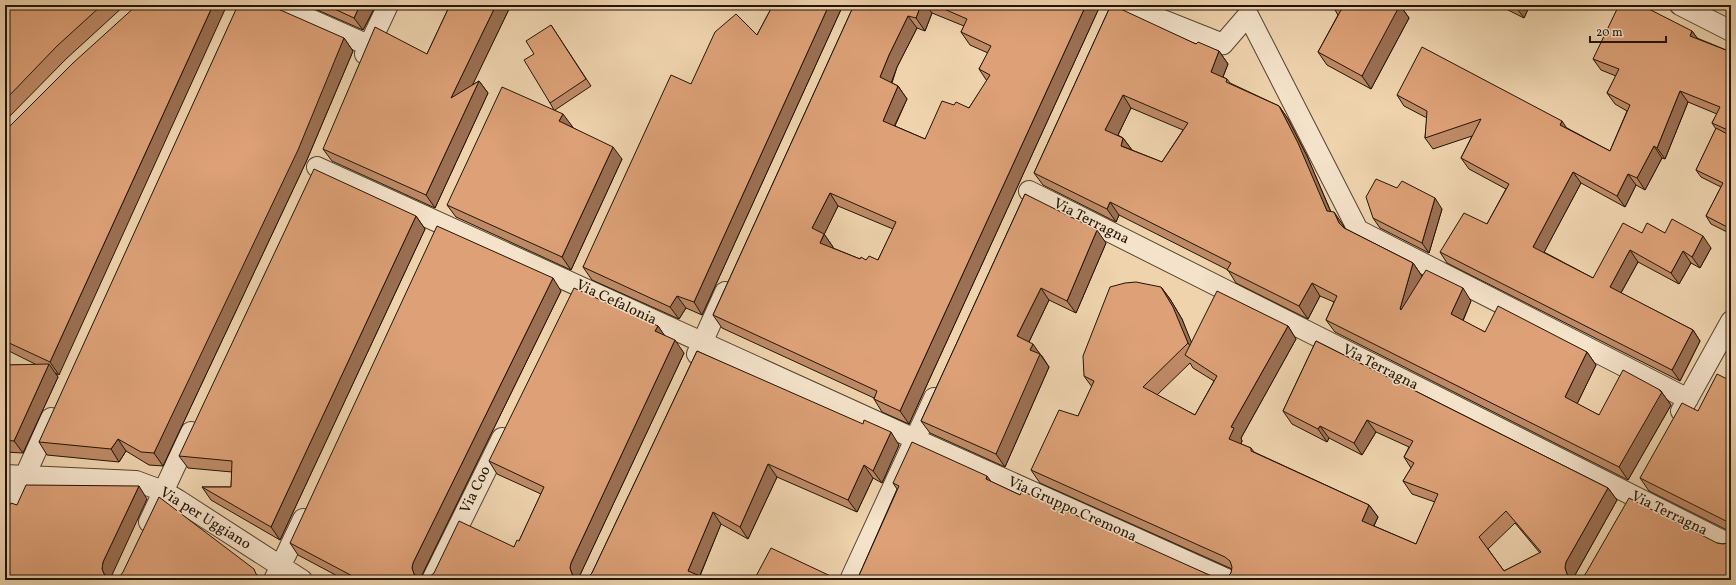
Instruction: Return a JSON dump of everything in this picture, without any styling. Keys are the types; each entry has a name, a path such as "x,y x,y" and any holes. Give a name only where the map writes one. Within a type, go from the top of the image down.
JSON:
{"street":[{"path":"278,5 368,45"},
{"path":"356,74 368,45 388,5"},
{"path":"1680,5 1731,31"},
{"path":"1117,8 1223,44 1251,10 1358,230 1688,399"},
{"name":"Via Cefalonia","path":"317,167 915,439"},
{"name":"Via Terragna","path":"1029,191 1731,545"},
{"path":"689,372 732,278"},
{"path":"1672,427 1731,321"},
{"path":"850,580 941,382"},
{"path":"5,520 60,399"},
{"path":"141,539 200,412"},
{"name":"Via Coo","path":"432,580 512,418"},
{"name":"Via Gruppo Cremona","path":"915,439 1229,580"},
{"name":"Via per Uggiano","path":"5,476 136,481 163,492 277,573 302,580"},
{"path":"277,573 310,502"}],"building":[{"path":"5,5 102,5 57,46 5,100"},
{"path":"137,5 213,5 50,362 5,341 5,131 73,63"},
{"path":"238,5 269,5 344,38 298,150 154,453 141,452 118,439 111,449 39,442"},
{"path":"326,5 360,5 354,18"},
{"path":"450,5 496,5 451,98 479,81 426,195 323,149 375,27 427,54"},
{"path":"773,5 829,5 694,302 677,296 670,307 583,267 671,75 691,84 715,32 736,14 757,35"},
{"path":"854,5 921,5 916,18 908,16 880,77 898,86 883,121 925,139 942,101 954,105 956,102 969,108 990,75 979,69 991,46 961,32 967,19 935,5 1086,5 900,411 874,399 877,391 713,315","holes":["830,193 896,222 878,260 869,256 866,260 861,257 860,259 820,243 824,234 812,228"]},
{"path":"1112,5 1196,44 1198,42 1219,51 1211,72 1227,79 1226,82 1279,106 1298,143 1327,211 1334,212 1339,223 1344,228 1413,263 1400,309 1401,310 1426,270 1463,288 1451,314 1485,332 1498,306 1587,352 1565,397 1599,415 1623,370 1660,390 1662,392 1619,467 1326,320 1337,296 1312,283 1299,306 1227,270 1231,263 1110,202 1107,209 1034,173","holes":["1123,95 1188,123 1162,162 1121,146 1123,138 1105,130"]},
{"path":"1332,5 1400,5 1362,76 1318,52 1341,10"},
{"path":"1619,5 1641,5 1692,31 1690,36 1731,52 1731,130 1730,131 1712,123 1720,107 1680,91 1657,148 1654,146 1637,178 1628,174 1617,196 1573,172 1533,247 1593,278 1623,223 1642,233 1647,223 1665,233 1672,219 1703,236 1692,257 1683,251 1671,273 1630,250 1610,287 1693,330 1672,370 1440,252 1464,213 1487,224 1509,184 1461,158 1481,119 1425,138 1427,111 1397,95 1422,47 1562,121 1560,125 1610,151 1630,105 1607,93 1619,69 1593,59"},
{"path":"551,25 586,79 550,103 524,60 534,54 526,41"},
{"path":"502,87 563,114 559,121 613,147 562,257 447,205"},
{"path":"1716,128 1731,136 1731,229 1706,216 1723,183 1696,170"},
{"path":"314,169 416,216 271,527 202,487 231,487 232,461 179,456"},
{"path":"1376,179 1397,188 1402,181 1435,198 1422,243 1373,218 1366,197"},
{"path":"1025,194 1097,230 1067,301 1041,288 1017,336 1033,344 1030,350 1040,354 996,454 921,421"},
{"path":"437,226 553,278 413,563 412,568 414,574 418,578 424,579 434,573 459,521 514,547 517,540 519,541 544,487 489,461 574,288 658,326 655,331 675,340 571,563 570,568 572,574 576,578 582,579 588,577 592,573 697,351 863,424 864,420 891,432 873,471 864,465 848,500 768,464 740,527 713,512 688,571 710,580 360,580 290,543"},
{"path":"1136,282 1161,287 1173,307 1188,343 1143,387 1195,415 1217,376 1185,355 1217,291 1288,326 1231,427 1234,428 1229,439 1251,448 1251,451 1369,505 1362,521 1416,544 1438,494 1403,481 1414,463 1404,457 1413,441 1367,420 1354,443 1320,426 1318,429 1283,411 1316,341 1608,488 1566,562 1565,568 1570,578 1582,578 1586,573 1629,498 1717,543 1728,543 1731,540 1731,580 857,580 899,486 893,483 912,442 987,476 986,479 1020,495 1022,491 1216,578 1221,579 1227,577 1231,573 1232,567 1230,561 1225,557 1031,470 1059,410 1078,416 1094,381 1084,376 1083,356 1110,287","holes":["1506,511 1541,552 1504,571 1479,537"]},
{"path":"49,364 14,441 5,440 5,365"},
{"path":"1717,374 1731,381 1731,525 1728,522 1640,478 1682,403 1698,411"},
{"path":"26,485 139,486 103,562 102,569 104,574 108,577 114,579 120,576 123,572 159,497 254,569 256,574 267,580 5,580 5,513 11,503 17,505"},
{"path":"771,548 839,580 754,580"}]}
